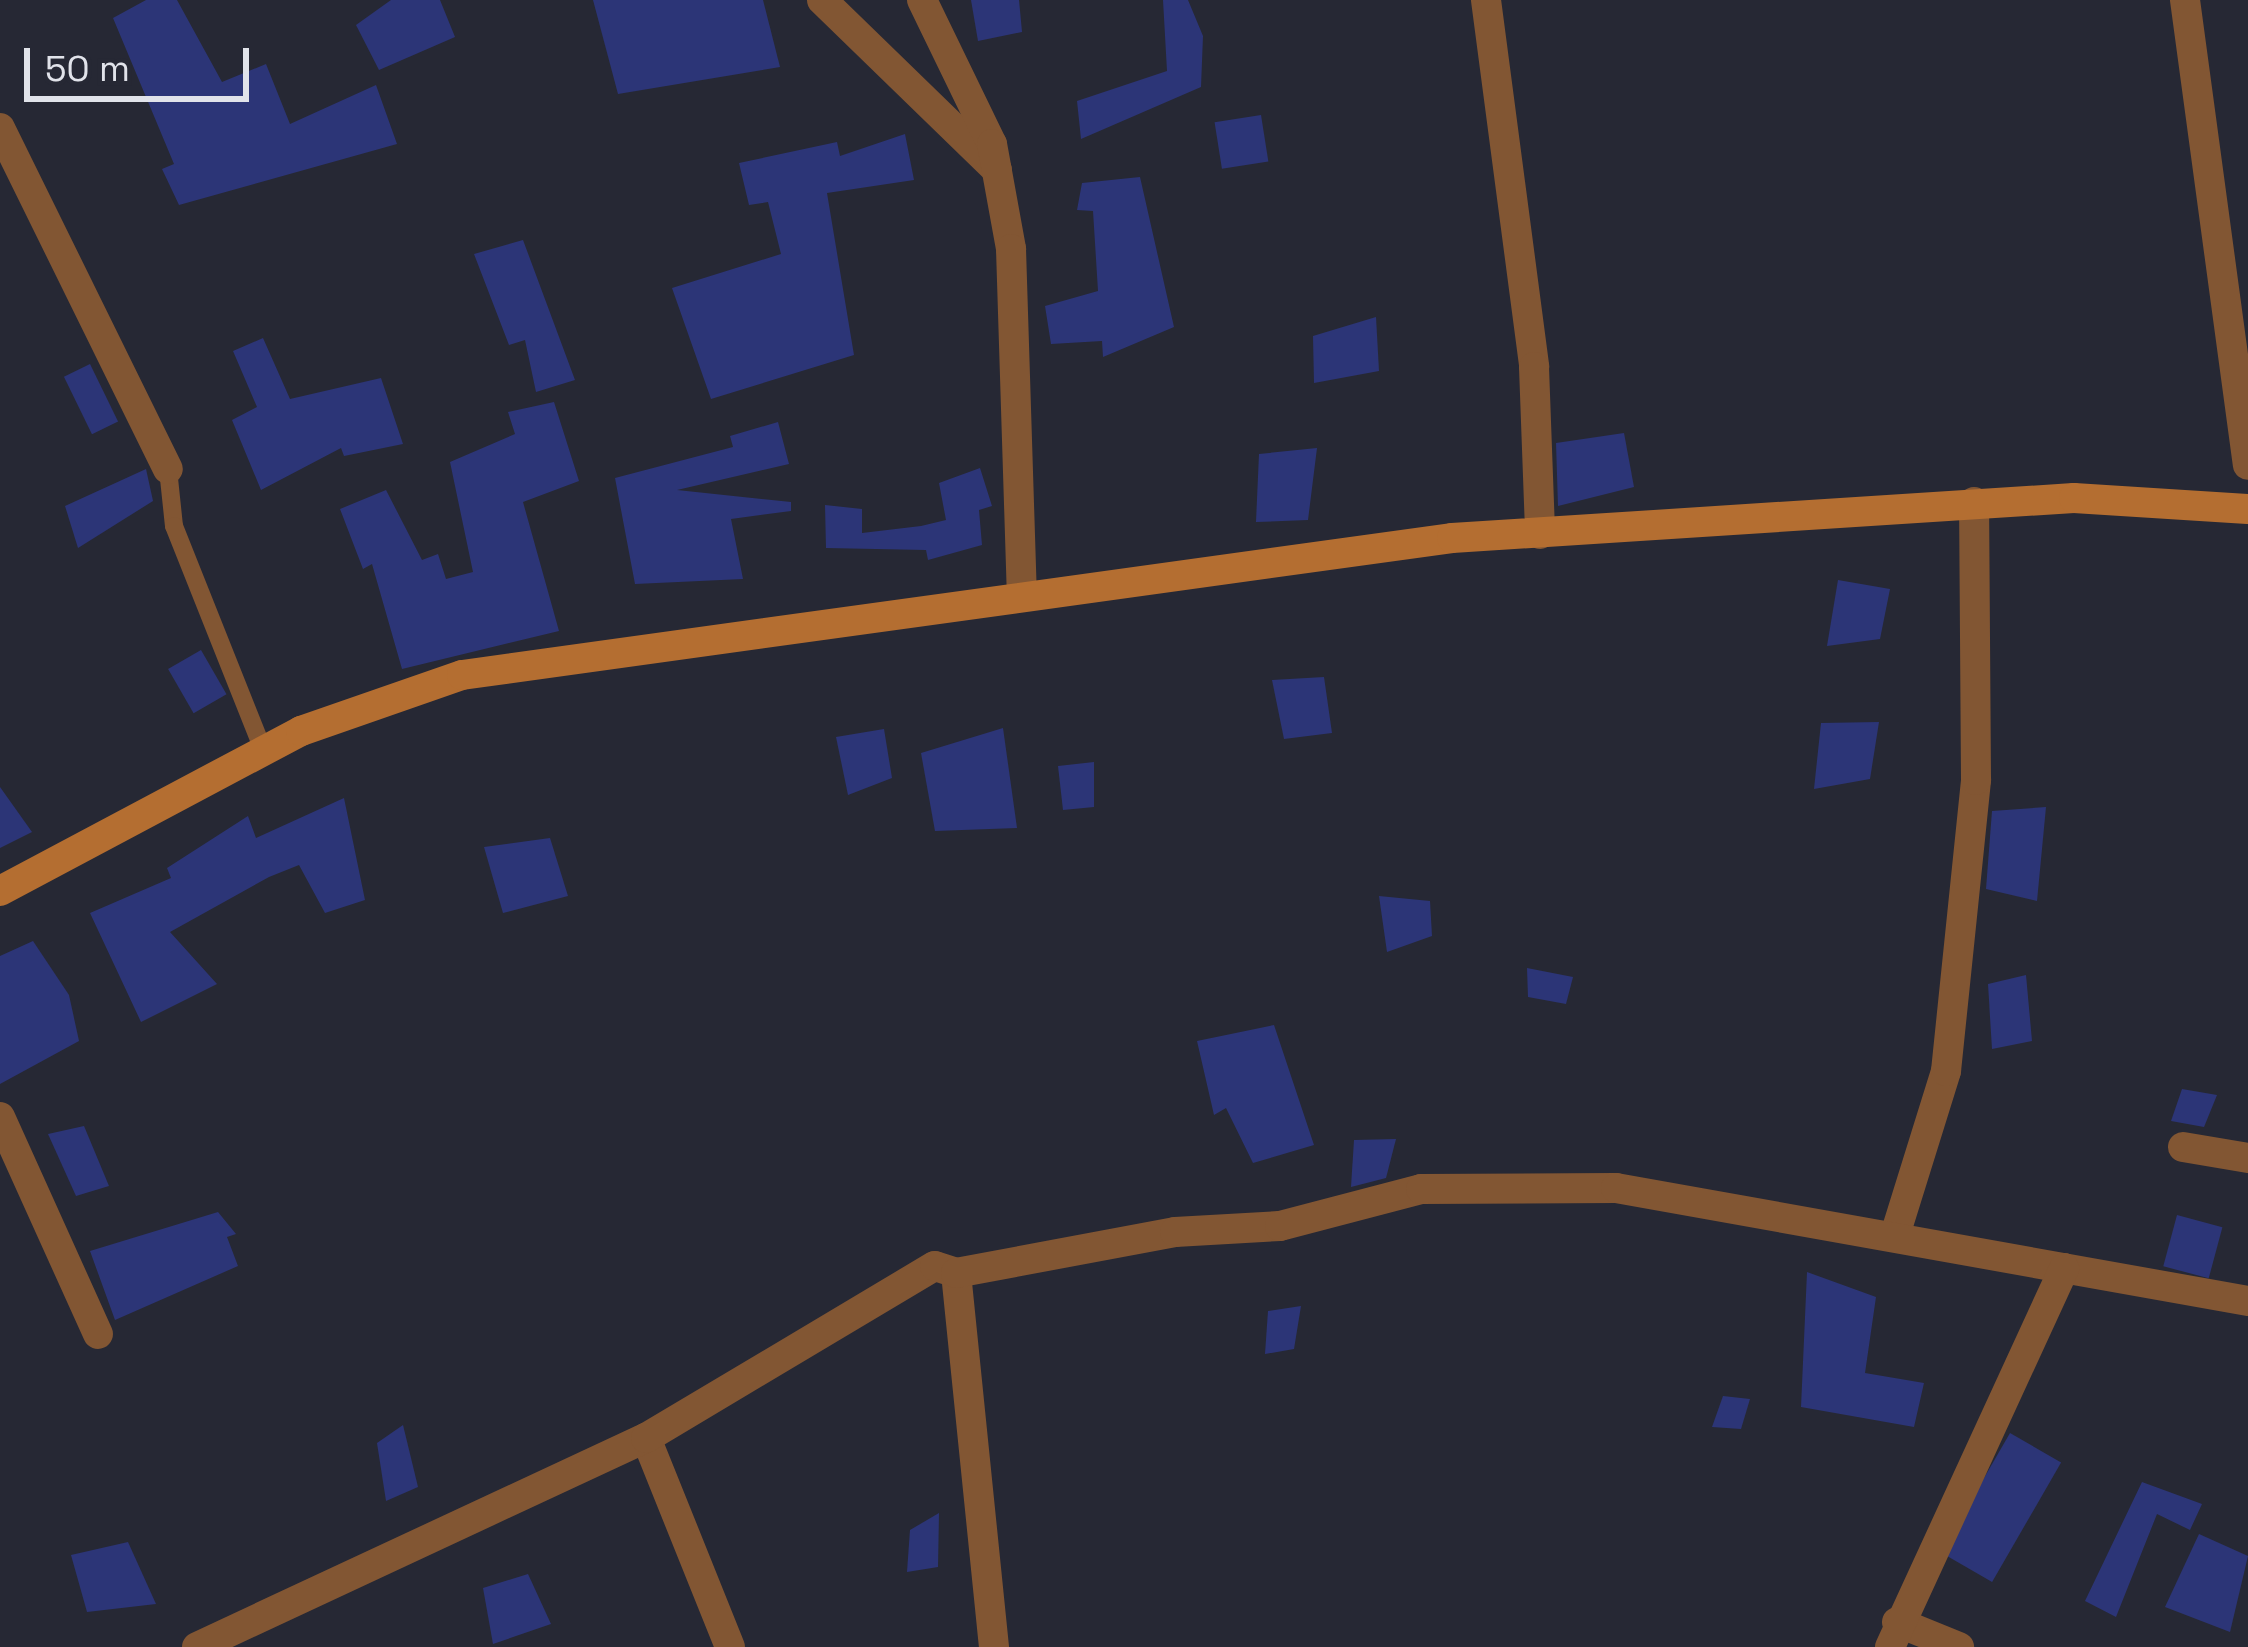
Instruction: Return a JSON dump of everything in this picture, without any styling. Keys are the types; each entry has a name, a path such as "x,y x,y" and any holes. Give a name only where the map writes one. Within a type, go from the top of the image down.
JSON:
{"street":[{"path":"822,0 997,170"},
{"path":"922,0 961,64 997,170 1022,380 1022,594"},
{"path":"1486,0 1534,367 1540,534"},
{"path":"2185,0 2248,465"},
{"path":"0,128 168,469"},
{"path":"1895,1234 1948,1048 1976,780 1974,502"},
{"path":"0,891 263,750 383,695 462,675 1022,594 1540,534 1974,502 2248,509"},
{"path":"0,1117 98,1334"},
{"path":"2183,1148 2248,1158"},
{"path":"196,1647 646,1438 935,1266 956,1273 1151,1235 1280,1226 1421,1189 1616,1188 2248,1300"},
{"path":"1959,1647 1893,1634 2064,1268"},
{"path":"956,1273 994,1647"},
{"path":"646,1438 730,1647"}],"lane":[{"path":"168,469 174,526 263,750"}],"building":[{"path":"146,0 177,0 222,82 266,64 290,124 376,85 397,144 179,205 162,169 174,164 113,18"},
{"path":"391,0 440,0 455,37 379,70 356,25"},
{"path":"593,0 763,0 780,67 618,94"},
{"path":"971,0 1019,0 1022,32 978,41"},
{"path":"1163,0 1188,0 1203,36 1201,87 1081,139 1077,101 1167,71"},
{"path":"1261,115 1268,161 1222,169 1215,122"},
{"path":"905,134 914,180 827,193 854,355 711,399 672,288 781,254 768,202 749,205 739,163 837,142 840,156"},
{"path":"1140,177 1174,327 1103,357 1102,341 1051,344 1045,306 1098,291 1093,211 1077,210 1082,183"},
{"path":"523,240 575,380 536,392 525,340 509,345 474,254"},
{"path":"1376,317 1379,371 1314,383 1313,336"},
{"path":"263,338 290,399 381,378 403,444 344,456 341,448 261,490 232,420 257,407 233,351"},
{"path":"90,364 118,422 92,434 64,377"},
{"path":"554,402 579,481 523,502 559,631 402,669 372,564 363,569 340,509 386,490 422,560 438,554 446,579 473,572 450,462 515,434 508,412"},
{"path":"778,422 789,464 677,490 791,502 791,511 731,519 743,579 635,584 615,478 733,447 730,436"},
{"path":"1624,433 1634,487 1558,506 1556,443"},
{"path":"1317,448 1308,520 1256,522 1259,454"},
{"path":"980,468 992,506 979,510 982,545 928,560 926,550 826,548 825,505 862,509 862,533 921,526 946,520 939,483"},
{"path":"146,469 153,501 78,548 65,506"},
{"path":"1838,580 1890,589 1880,639 1827,646"},
{"path":"201,650 226,694 194,713 168,669"},
{"path":"1324,677 1332,733 1284,739 1272,680"},
{"path":"1879,722 1870,779 1814,789 1821,723"},
{"path":"1003,728 1017,828 935,831 921,753"},
{"path":"884,729 892,778 848,795 836,737"},
{"path":"1094,762 1094,807 1063,810 1058,766"},
{"path":"0,787 32,832 0,848"},
{"path":"344,798 365,900 325,913 299,865 269,877 170,932 217,984 141,1022 90,913 171,878 167,868 248,816 256,838"},
{"path":"2046,807 2037,901 1986,889 1992,811"},
{"path":"550,838 568,896 503,913 484,847"},
{"path":"1379,896 1430,901 1432,936 1387,952"},
{"path":"33,941 69,995 79,1041 0,1084 0,956"},
{"path":"1527,968 1573,977 1566,1004 1528,997"},
{"path":"2026,975 2032,1041 1992,1049 1988,984"},
{"path":"1274,1025 1314,1145 1253,1163 1226,1108 1214,1115 1197,1041"},
{"path":"2182,1089 2217,1095 2204,1127 2171,1121"},
{"path":"84,1126 109,1186 76,1196 48,1134"},
{"path":"1396,1139 1386,1178 1351,1187 1354,1140"},
{"path":"218,1212 236,1234 227,1237 238,1266 115,1320 90,1251"},
{"path":"2177,1215 2222,1227 2209,1278 2163,1266"},
{"path":"1807,1272 1876,1297 1865,1373 1924,1383 1914,1427 1801,1407"},
{"path":"1301,1306 1294,1349 1265,1354 1268,1311"},
{"path":"1723,1396 1750,1399 1741,1429 1712,1427"},
{"path":"403,1425 418,1487 386,1501 377,1443"},
{"path":"2010,1433 2061,1462 1992,1582 1941,1553"},
{"path":"2142,1482 2202,1504 2190,1530 2157,1514 2116,1617 2085,1601"},
{"path":"939,1513 938,1567 907,1572 910,1530"},
{"path":"2199,1534 2248,1556 2230,1632 2165,1607"},
{"path":"128,1542 156,1604 87,1612 71,1555"},
{"path":"528,1574 551,1624 493,1644 483,1588"}]}
